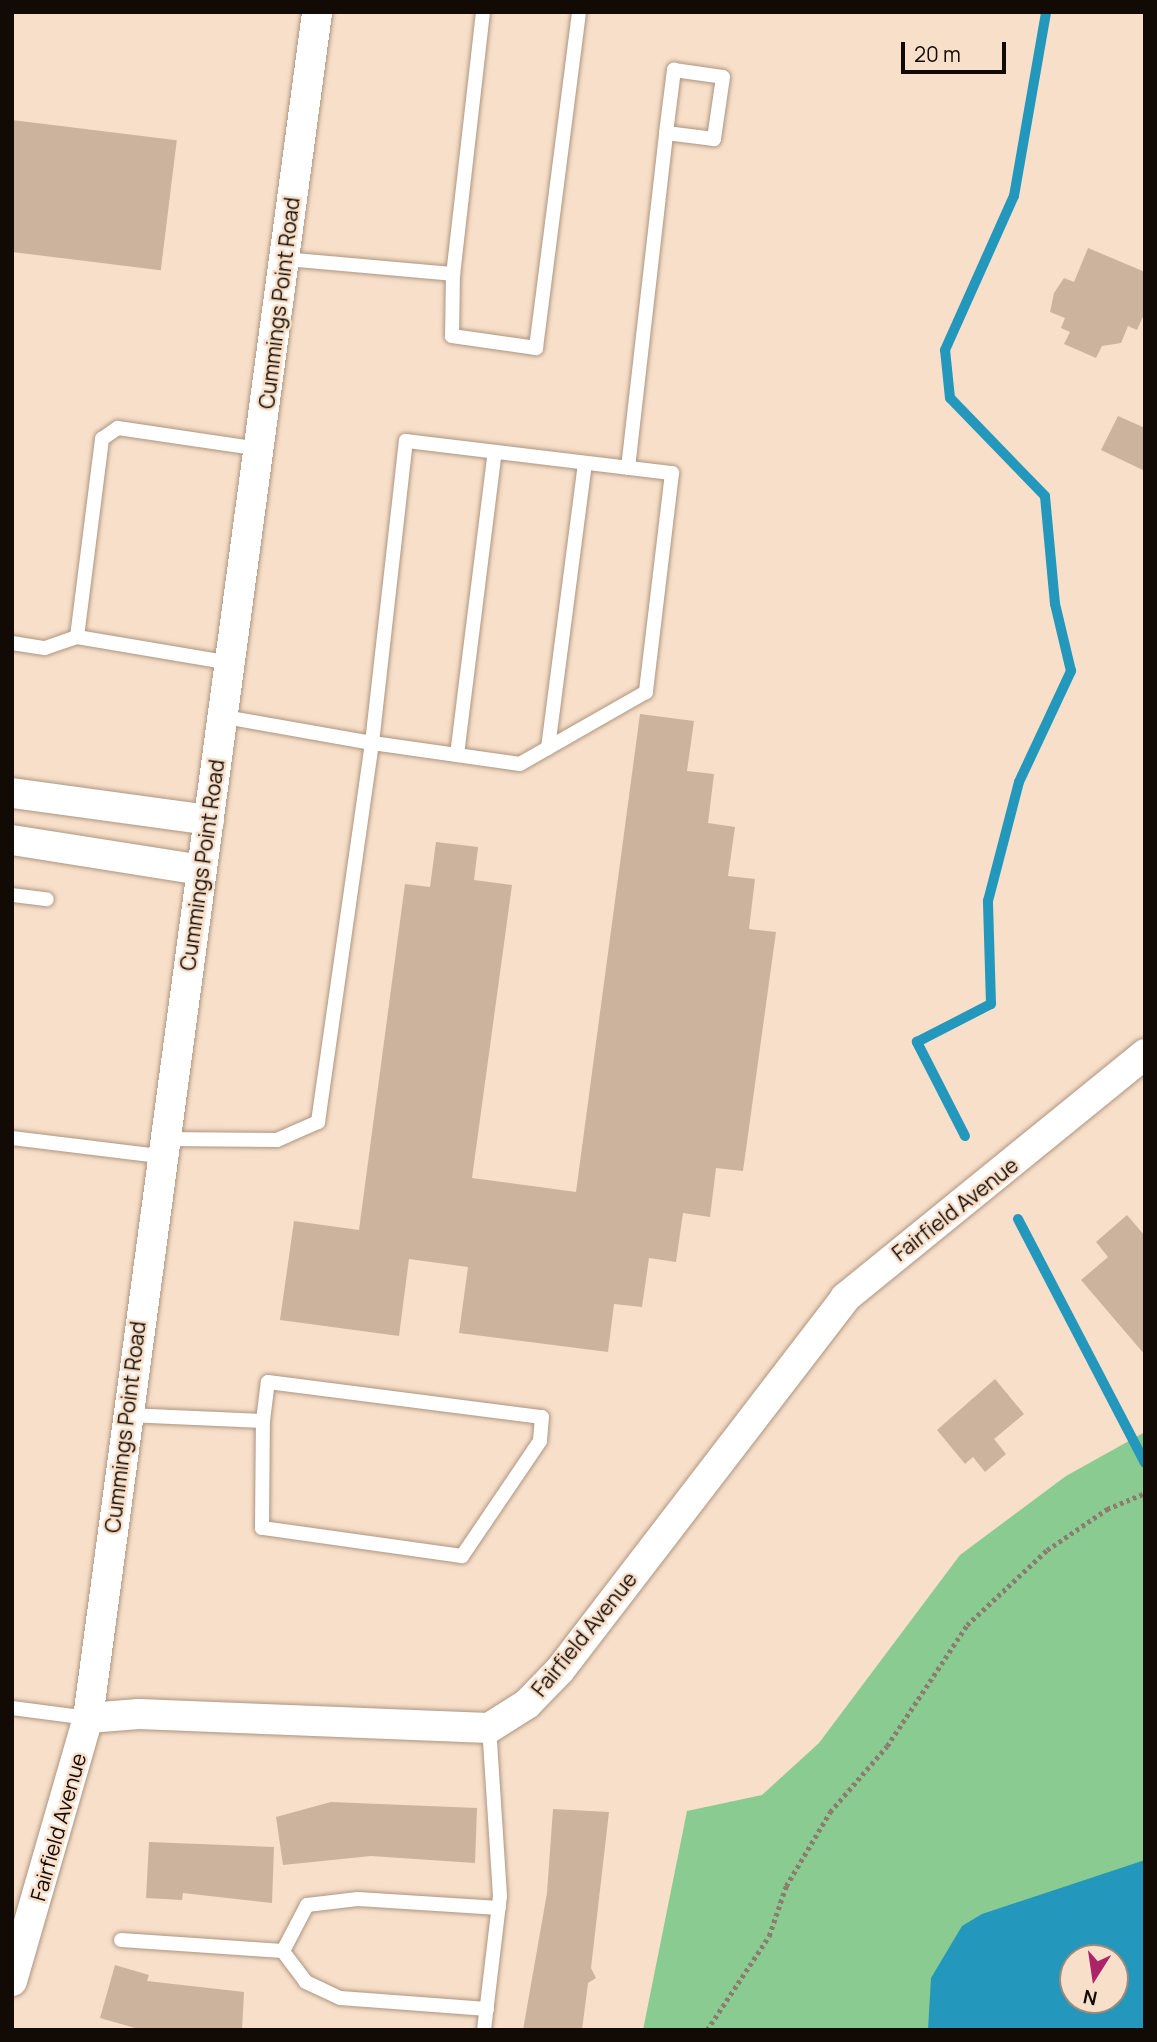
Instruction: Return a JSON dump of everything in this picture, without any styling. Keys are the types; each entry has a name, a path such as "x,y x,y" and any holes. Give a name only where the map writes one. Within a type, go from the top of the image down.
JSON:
{"street":[{"name":"Cummings Point Road","path":"88,1718 160,1147 224,717 317,12"},
{"path":"12,793 209,820"},
{"path":"12,840 201,870"},
{"name":"Fairfield Avenue","path":"489,1728 527,1704 560,1670 845,1297 1145,1054"},
{"path":"88,1718 139,1714 489,1728"},
{"name":"Fairfield Avenue","path":"12,1981 88,1718"}],"lane":[{"path":"483,12 453,274 452,336 536,348 579,12"},
{"path":"628,468 666,134 674,70 723,77 714,139 666,134"},
{"path":"285,259 453,274"},
{"path":"78,638 102,439 118,428 260,449"},
{"path":"12,1138 160,1147 277,1140 318,1122 372,743 406,441 672,473 646,692 520,764 372,743 224,717"},
{"path":"457,755 495,452"},
{"path":"548,748 585,463"},
{"path":"12,643 45,648 78,638 231,663"},
{"path":"12,895 47,899"},
{"path":"268,1382 541,1417 540,1441 462,1556 262,1528 263,1421 268,1382"},
{"path":"126,1415 263,1421"},
{"path":"12,1709 88,1718"},
{"path":"484,2030 499,1908 489,1728"},
{"path":"283,1951 307,1905 358,1899 499,1908"},
{"path":"121,1940 283,1951 306,1982 340,1998 487,2009"}],"path":[{"path":"707,2030 769,1936 786,1886 830,1812 887,1746 967,1625 1047,1550 1107,1509 1145,1493"}],"green space":[{"path":"1145,1432 1145,2030 643,2030 687,1811 762,1795 819,1743 960,1555 1066,1476"}],"water":[{"path":"1145,1860 1145,2030 928,2030 931,1978 962,1926 982,1914"}],"building":[{"path":"12,120 177,140 161,270 12,252"},
{"path":"1088,248 1145,272 1145,312 1137,330 1128,326 1121,343 1102,346 1096,358 1064,344 1070,332 1061,328 1065,318 1050,312 1054,293 1064,278 1074,282"},
{"path":"1118,416 1145,428 1145,471 1101,450"},
{"path":"640,714 694,721 687,771 714,774 708,823 735,827 728,876 755,879 749,929 776,932 743,1171 716,1168 710,1217 683,1213 676,1262 649,1258 642,1307 614,1304 608,1352 459,1333 468,1267 409,1259 399,1336 280,1320 294,1221 359,1230 405,884 430,887 436,842 478,847 474,880 512,885 472,1178 576,1192"},
{"path":"1127,1215 1145,1236 1145,1355 1081,1280 1108,1257 1096,1242"},
{"path":"995,1379 1024,1414 994,1439 1006,1454 985,1472 973,1457 965,1464 937,1430"},
{"path":"331,1802 477,1808 475,1863 371,1856 283,1865 276,1817"},
{"path":"553,1809 609,1812 591,1968 596,1978 588,1983 582,2030 523,2030 547,1893"},
{"path":"149,1842 274,1847 272,1903 183,1893 182,1900 146,1898"},
{"path":"115,1965 149,1975 147,1981 244,1992 242,2030 142,2030 100,2018"}],"waterway":[{"path":"965,1136 917,1042 991,1004 988,901 1019,782 1071,671 1055,604 1045,496 950,398 945,350 1014,196 1046,12"},
{"path":"1018,1219 1145,1463"}]}
